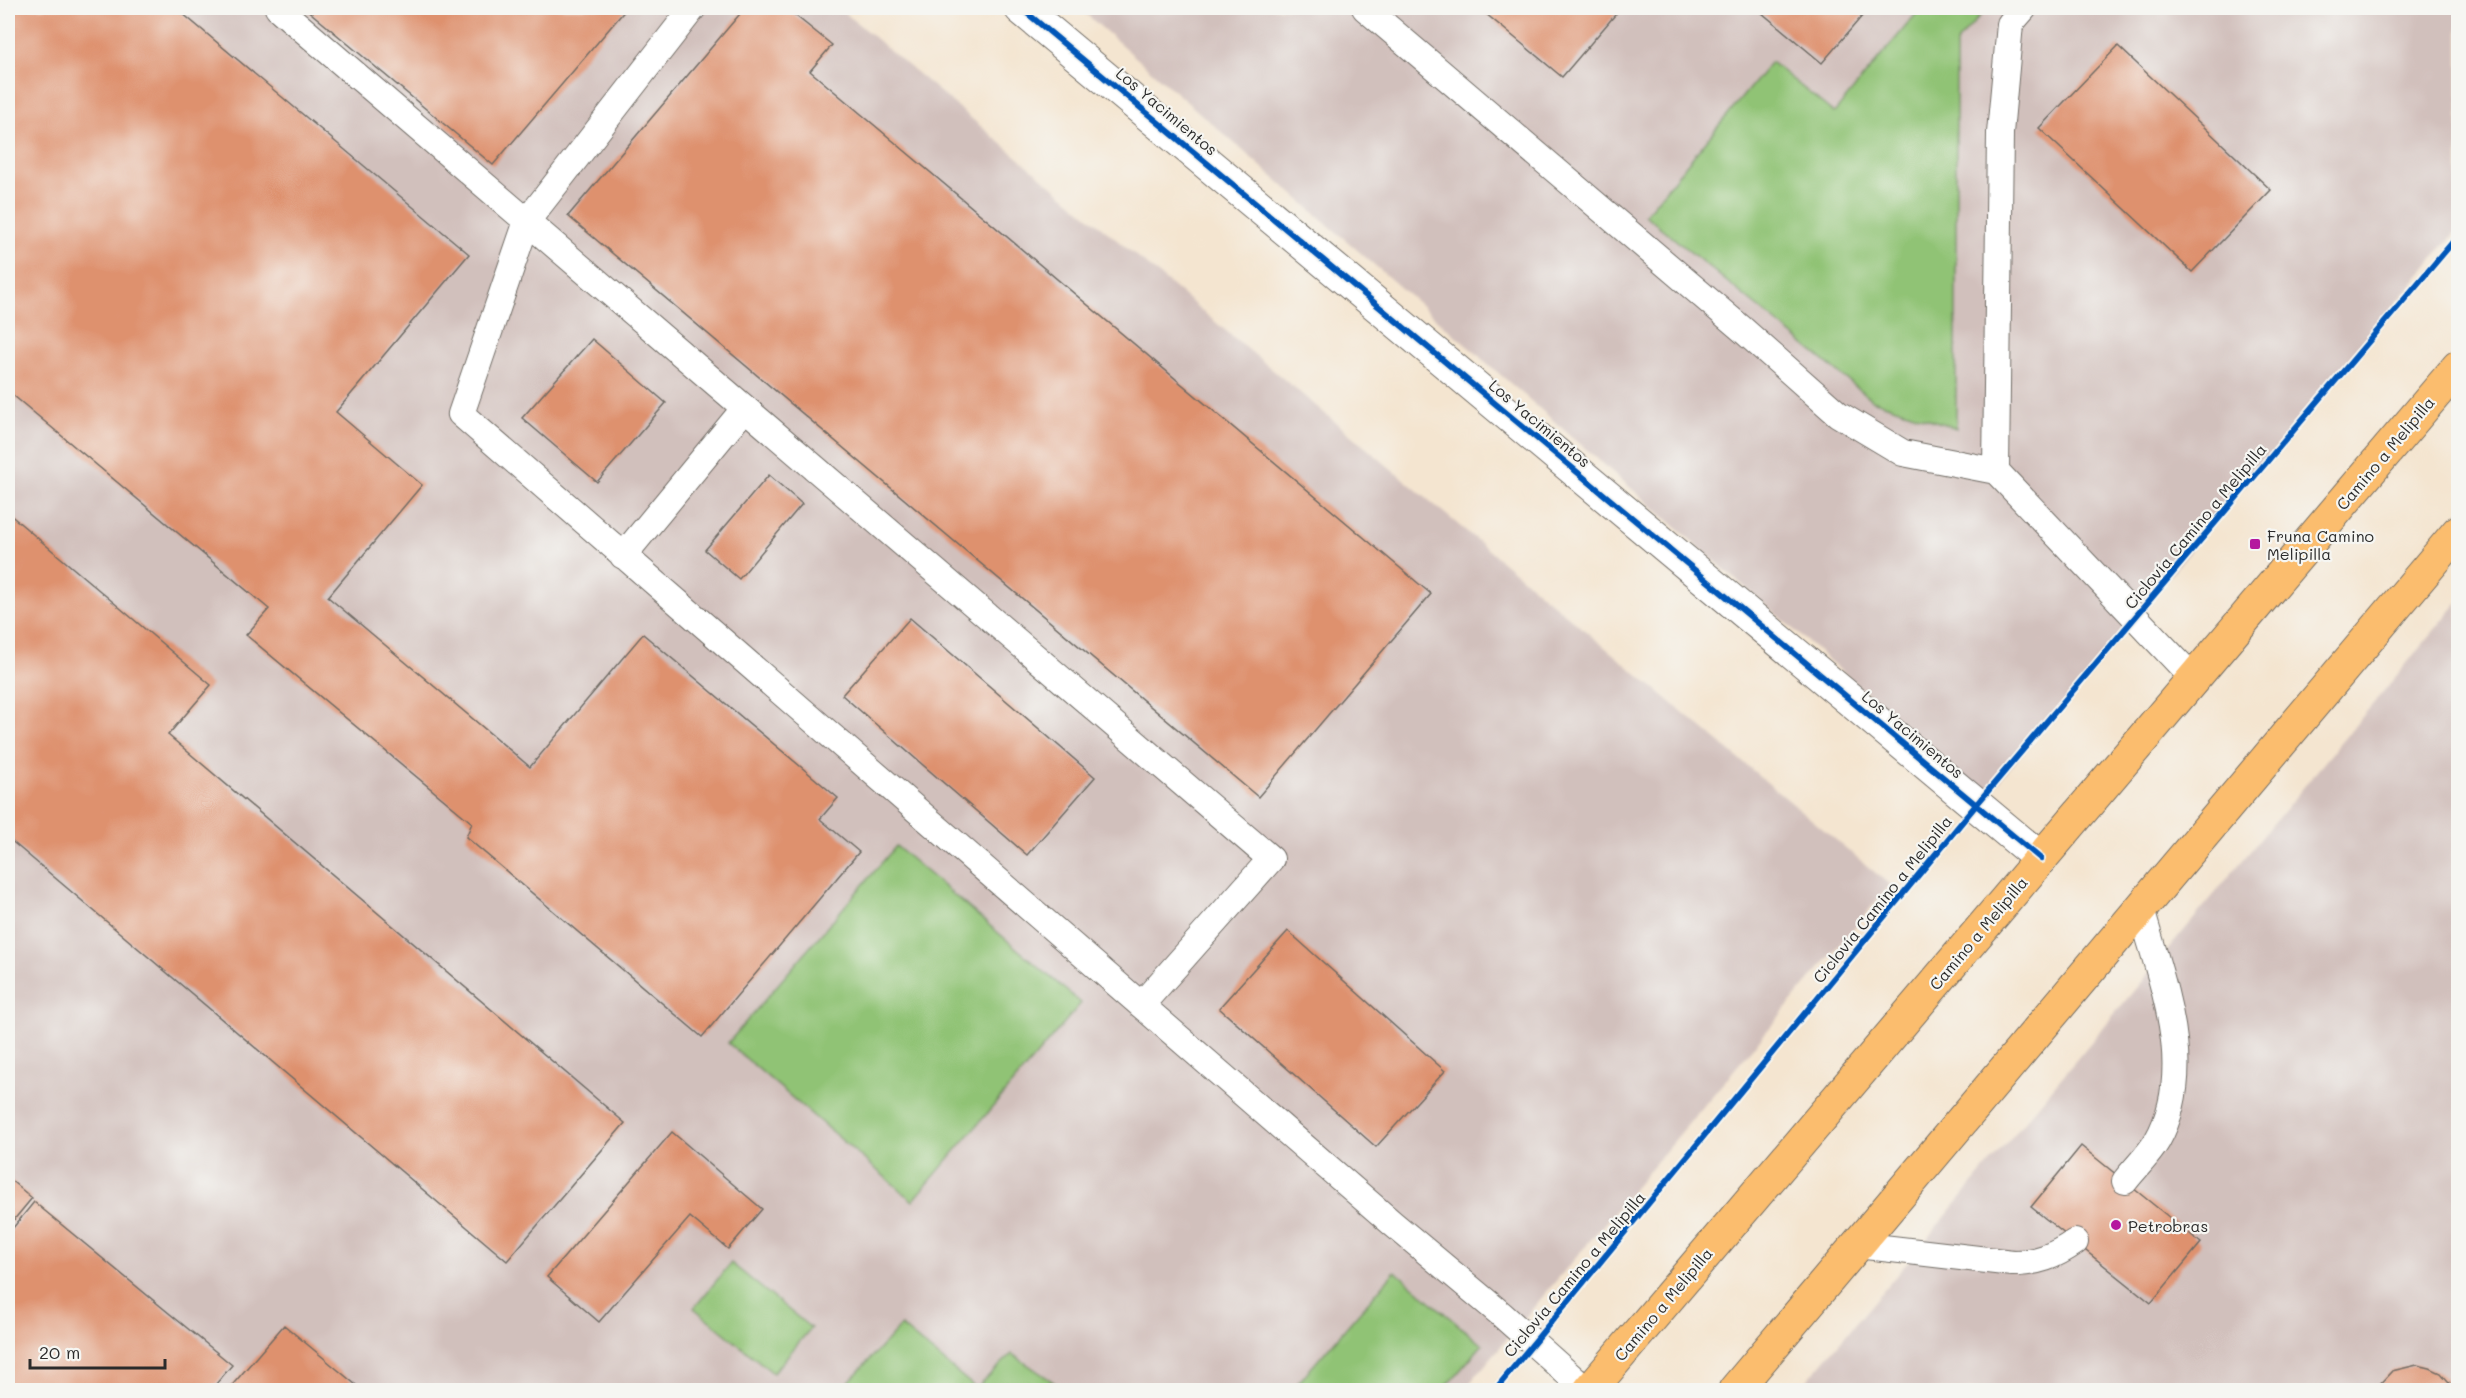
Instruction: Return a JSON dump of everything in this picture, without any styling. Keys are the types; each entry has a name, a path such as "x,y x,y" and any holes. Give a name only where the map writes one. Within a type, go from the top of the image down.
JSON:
{"main road":[{"name":"Camino a Melipilla","path":"1588,1390 2458,367"},
{"path":"1735,1390 2458,532"}],"street":[{"name":"Los Yacimientos","path":"1022,8 2041,859"}],"lane":[{"path":"278,8 1271,860 1141,1005"},
{"path":"693,8 527,221 462,414 1392,1223 1588,1390"},
{"path":"1365,8 1742,329 1838,414 1903,453 1996,471 2194,679"},
{"path":"1996,471 2000,133 2010,24 2024,8"},
{"path":"623,556 745,408"},
{"path":"2125,1181 2156,1142 2172,1096 2176,1070 2170,1013 2141,909"},
{"path":"1857,1245 2030,1263 2046,1259 2075,1242"}],"shaded area":[{"path":"8,8 839,8 1890,885 1464,1390 8,1390"},
{"path":"1079,8 2458,8 2458,229 1986,797"},
{"path":"2458,602 2458,1390 1799,1390 1885,1289"}],"green space":[{"path":"1921,8 1987,8 1956,43 1956,428 1872,400 1645,215 1771,62 1834,113"},
{"path":"896,846 1081,1003 913,1201 728,1043"},
{"path":"731,1263 811,1328 773,1373 694,1308"},
{"path":"1395,1271 1482,1345 1443,1390 1292,1390"},
{"path":"901,1326 976,1388 1012,1354 1065,1390 841,1390"}],"building":[{"path":"8,8 176,8 469,254 336,412 422,485 328,597 530,767 643,634 838,798 820,819 859,852 702,1037 466,837 472,823 246,635 269,609 8,391"},
{"path":"305,8 627,8 493,165"},
{"path":"745,8 786,8 832,45 810,71 1431,594 1258,797 568,216"},
{"path":"1479,8 1621,8 1562,77"},
{"path":"1756,8 1869,8 1822,63"},
{"path":"2118,46 2271,190 2192,272 2039,128"},
{"path":"592,339 666,403 597,482 522,418"},
{"path":"769,475 802,504 739,579 705,550"},
{"path":"8,513 211,685 168,735 625,1123 507,1261 8,838"},
{"path":"910,618 1095,777 1027,855 842,695"},
{"path":"1288,931 1445,1071 1376,1147 1219,1008"},
{"path":"672,1132 762,1209 728,1249 690,1217 599,1322 547,1277"},
{"name":"Petrobras","path":"2081,1146 2201,1243 2151,1303 2031,1207"},
{"path":"8,1178 32,1198 8,1227"},
{"path":"34,1202 232,1365 211,1390 8,1390 8,1234"},
{"path":"284,1325 362,1390 228,1390"},
{"path":"2417,1365 2441,1373 2456,1390 2374,1390 2392,1371"}],"cycle path":[{"path":"1021,8 2041,859"},
{"name":"Ciclovía Camino a Melipilla","path":"1495,1390 1976,805 2458,236"}],"place":[{"name":"Fruna Camino Melipilla","path":"2255,544"},
{"name":"Petrobras","path":"2116,1225"}]}
